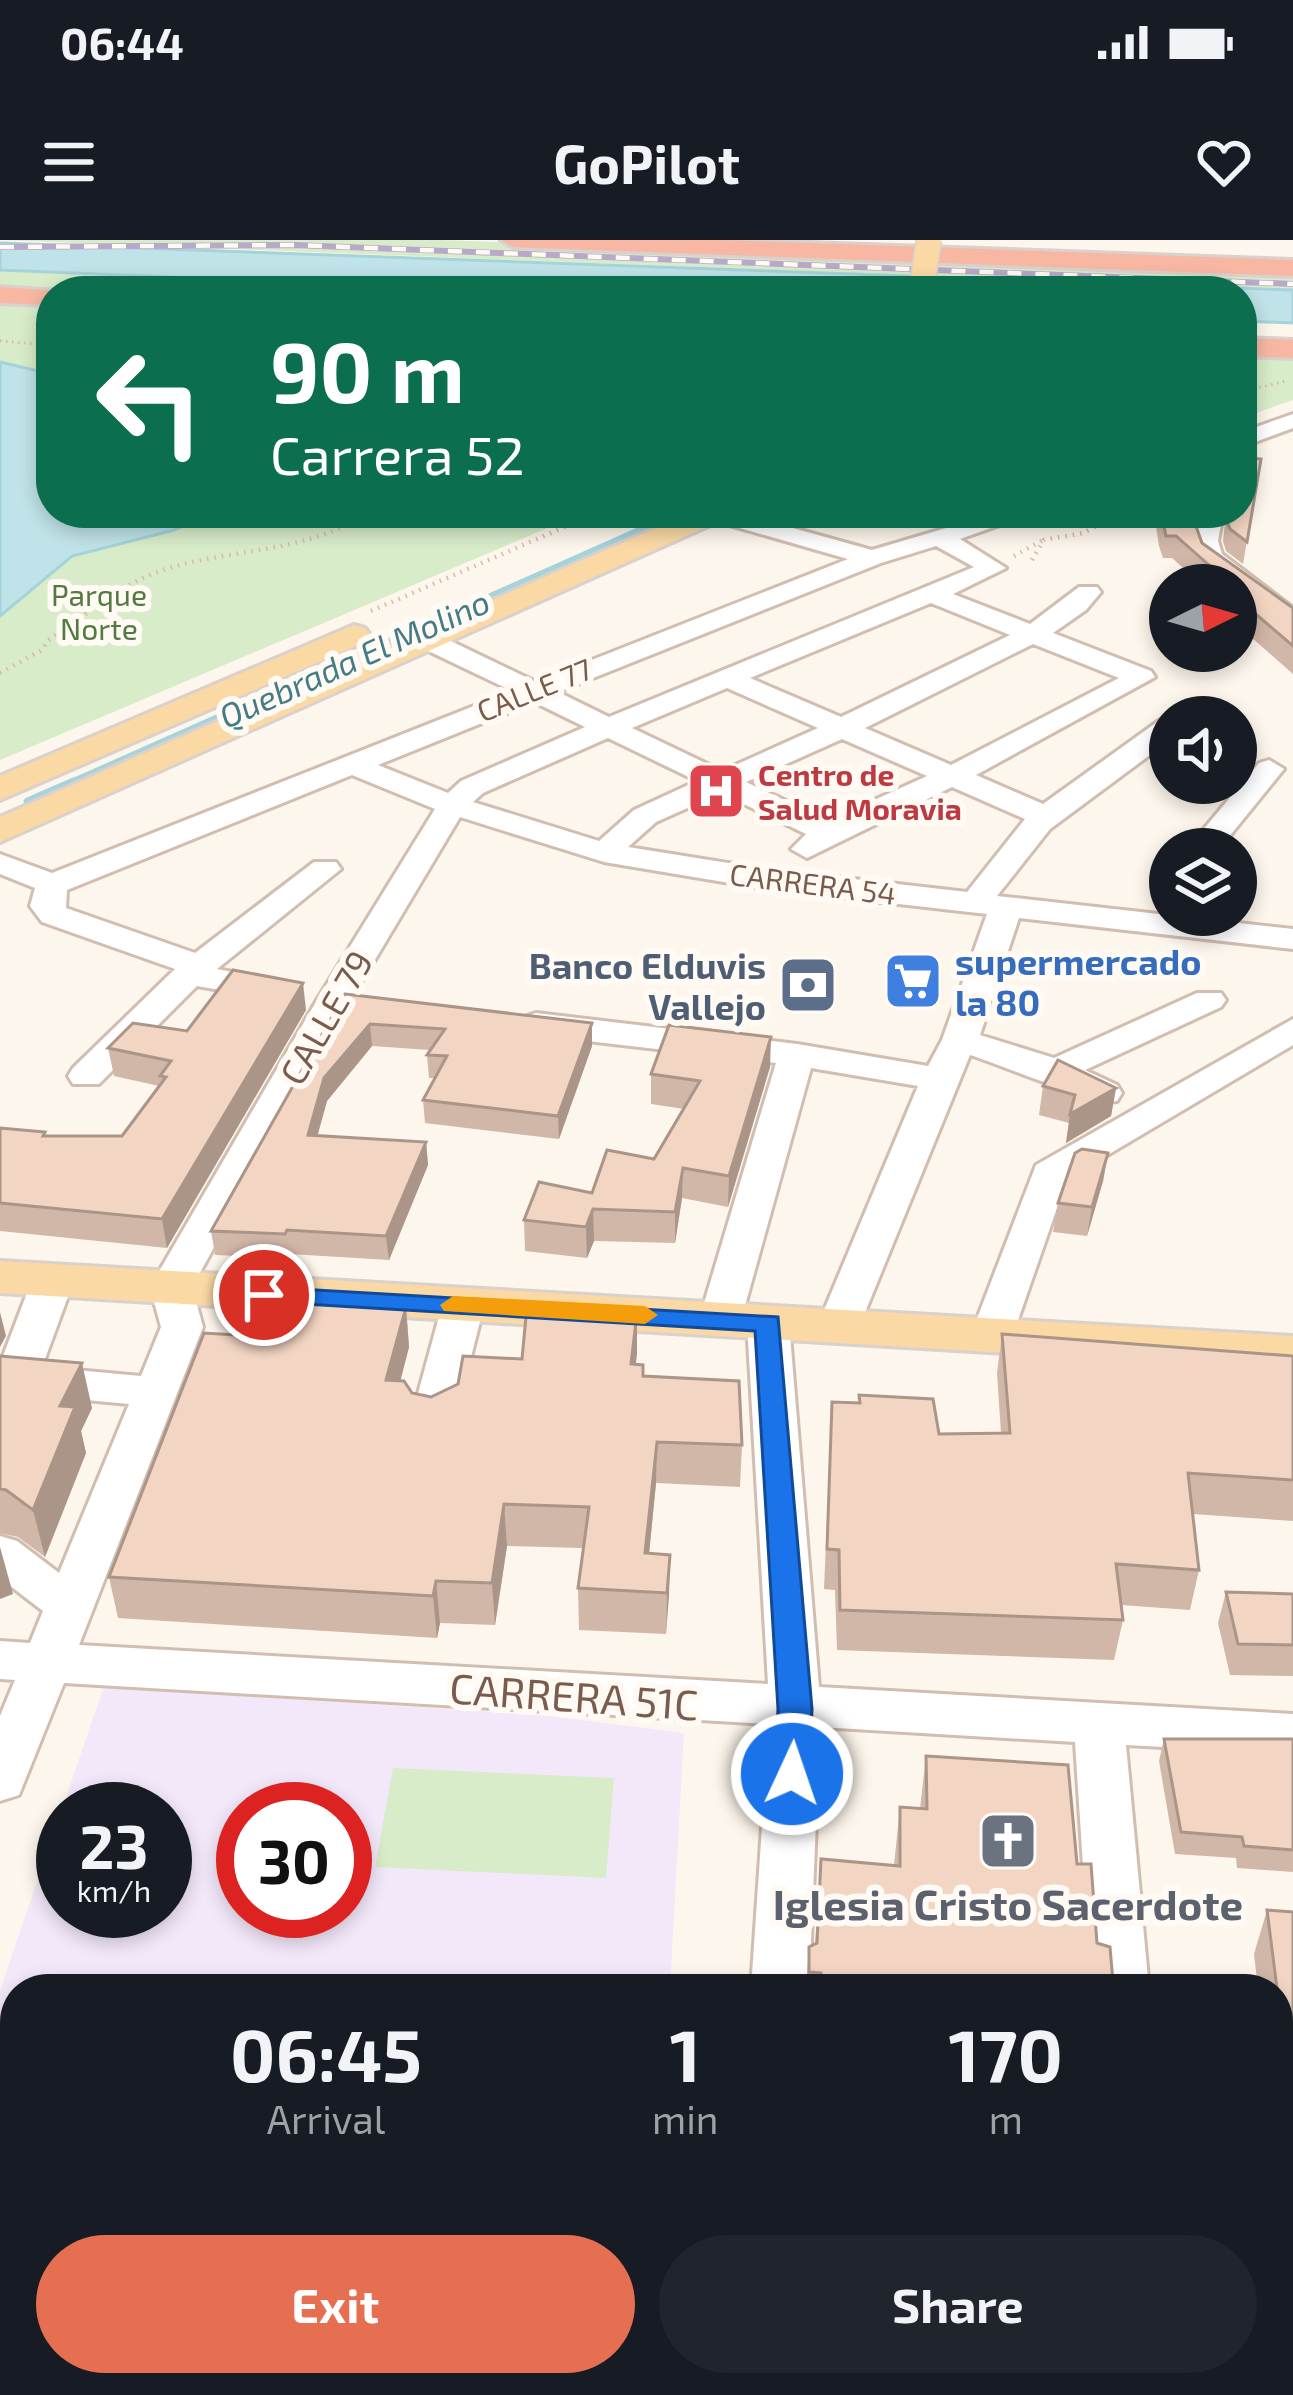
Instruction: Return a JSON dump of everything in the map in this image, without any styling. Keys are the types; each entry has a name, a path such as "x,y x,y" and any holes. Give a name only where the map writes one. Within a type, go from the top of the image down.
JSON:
{"highway":[{"path":"513,240 1293,268"},
{"path":"875,240 1293,255"},
{"path":"0,295 36,296"},
{"path":"1257,348 1293,349"}],"main road":[{"path":"923,276 929,240"},
{"path":"955,274 959,240"},
{"path":"481,581 611,528"},
{"path":"0,831 680,528"},
{"path":"48,811 11,810 1,793 375,626"},
{"path":"0,1276 1293,1353"}],"street":[{"path":"1257,434 1293,420"},
{"path":"767,528 872,558"},
{"name":"CALLE 77","path":"52,884 533,690 872,558 964,528"},
{"path":"1208,528 1210,557 1293,621"},
{"name":"CALLE 79","path":"171,1287 334,1000 452,805 472,787 609,727 994,568 935,536"},
{"path":"604,853 645,816 842,728 1035,633 1088,592"},
{"path":"766,879 828,833 952,776 1141,677 932,595"},
{"path":"427,640 828,833"},
{"path":"727,678 1042,814"},
{"path":"838,1328 939,1078 960,1040 992,904 995,869 1042,814 1149,740"},
{"name":"CARRERA 54","path":"347,763 452,805 604,853 766,879 992,904 1149,909"},
{"path":"1221,828 1269,769"},
{"path":"0,863 52,884 46,906 54,915 194,970 380,1005"},
{"path":"86,1076 194,970 325,869"},
{"name":"CARRERA 54","path":"1257,931 1293,939"},
{"path":"1055,1070 1209,1000"},
{"path":"496,1019 797,1055 939,1078"},
{"path":"991,1337 1050,1173 1293,1030"},
{"path":"960,1040 1055,1070 1147,1114"},
{"path":"781,1974 795,1709 744,1322 797,1055"},
{"path":"52,1280 8,1379 153,1392"},
{"path":"0,1780 24,1661 70,1606 182,1327 171,1287"},
{"path":"433,1419 463,1306"},
{"path":"0,1553 70,1606"},
{"name":"CARRERA 51C","path":"24,1661 795,1709 1293,1734"},
{"path":"1099,1724 1119,1974"}],"path":[{"path":"0,341 36,344"},
{"path":"1257,388 1293,380"},
{"path":"0,674 42,650 48,640 136,580 167,569 250,558 334,528"},
{"path":"1032,560 1044,539 1091,528"}],"shaded area":[{"path":"104,1686 550,1716 684,1733 671,1974 5,1974 36,1885 36,1938 192,1938 192,1782 71,1782"}],"green space":[{"path":"0,240 441,240 1293,272 1293,290 1257,289 1257,276 931,276"},
{"path":"0,270 146,276 36,276 36,290 0,290"},
{"name":"Parque Norte","path":"0,300 36,301 36,528 548,528 0,760"},
{"path":"1257,351 1293,352 1293,400 1257,413"},
{"path":"393,1768 614,1778 606,1878 375,1867"}],"water":[{"path":"0,243 908,276 146,276 0,270"},
{"path":"1257,289 1293,290 1293,323 1257,322"},
{"path":"0,362 36,370 36,528 178,528 72,556 0,616"}],"building":[{"path":"1164,528 1197,528 1202,543 1231,564 1208,564 1176,536 1166,536"},
{"path":"1249,528 1247,542 1230,529"},
{"path":"1257,582 1293,608 1293,646 1257,615"},
{"path":"233,970 303,983 162,1219 0,1203 0,1128 45,1132 43,1136 122,1136 166,1077 160,1076 171,1061 108,1048 133,1023 187,1031"},
{"path":"345,994 592,1023 558,1116 423,1100 447,1056 427,1055 445,1029 370,1024 324,1078 308,1135 426,1142 386,1236 211,1231"},
{"path":"669,1025 771,1037 729,1176 683,1168 675,1212 593,1209 586,1227 524,1220 539,1182 592,1193 607,1150 654,1159 700,1081 651,1074"},
{"path":"1058,1060 1116,1088 1070,1114 1075,1095 1043,1086"},
{"path":"1082,1149 1108,1153 1092,1207 1058,1203 1075,1153"},
{"path":"299,1300 406,1307 386,1380 404,1381 412,1393 431,1397 458,1384 463,1356 522,1359 527,1306 637,1313 631,1364 643,1365 643,1376 739,1381 742,1445 657,1442 645,1553 670,1555 667,1593 578,1588 589,1507 504,1504 492,1583 436,1581 433,1596 109,1577 204,1333 287,1338"},
{"path":"1002,1334 1293,1356 1293,1480 1188,1473 1199,1570 1116,1564 1123,1620 840,1610 839,1550 827,1549 832,1402 860,1403 859,1395 933,1399 939,1434 1010,1433"},
{"path":"0,1356 82,1363 60,1406 75,1407 33,1510 0,1489"},
{"path":"1226,1592 1293,1594 1293,1645 1238,1644"},
{"path":"1164,1739 1293,1739 1293,1850 1244,1846 1242,1837 1181,1832"},
{"path":"926,1756 1068,1765 1077,1864 1091,1864 1097,1943 1110,1947 1112,1974 809,1972 809,1947 817,1943 821,1859 900,1866 900,1807 927,1809"},
{"path":"1267,1910 1293,1912 1293,1974 1275,1974"}],"waterway":[{"name":"Quebrada El Molino","path":"67,785 646,528"},
{"name":"Quebrada El Molino","path":"28,802 74,782"}],"railway":[{"path":"0,247 295,245 1088,276"},
{"path":"1257,283 1293,284"}],"slow traffic":[{"path":"453,1305 645,1315"}],"place":[{"name":"Centro de Salud Moravia","path":"716,791"},
{"name":"supermercado la 80","path":"913,981"},
{"name":"Banco Elduvis Vallejo","path":"808,985"},
{"name":"Iglesia Cristo Sacerdote","path":"1008,1841"}],"route":[{"path":"264,1295 768,1323 795,1709 792,1774"}]}
